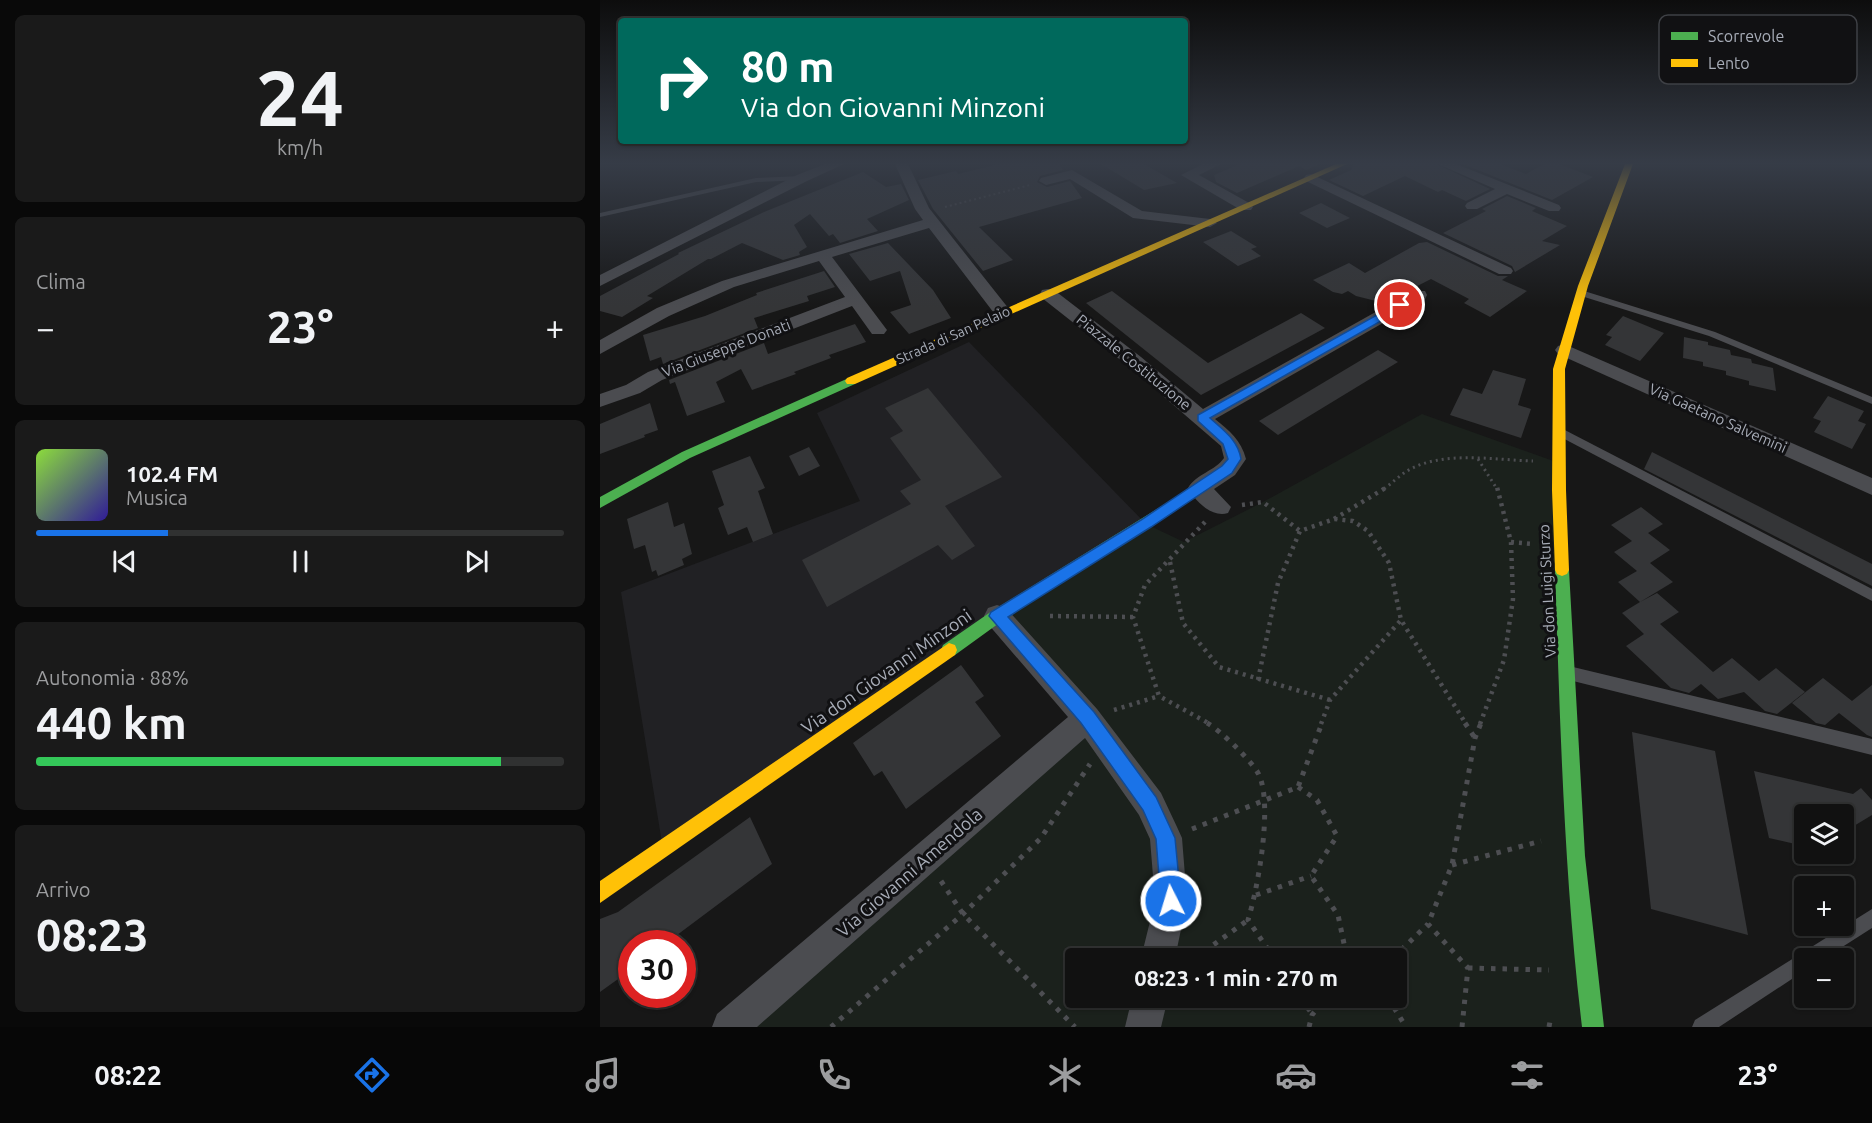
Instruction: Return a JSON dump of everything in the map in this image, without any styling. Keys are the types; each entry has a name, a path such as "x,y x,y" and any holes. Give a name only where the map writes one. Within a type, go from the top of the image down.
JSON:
{"street":[{"path":"600,281 735,212"},
{"path":"926,212 1002,313"},
{"path":"1133,212 1138,215 1210,223"},
{"name":"Strada di San Pelaio","path":"600,503 686,455 1002,313 1235,212"},
{"path":"1387,212 1505,271"},
{"name":"Via don Luigi Sturzo","path":"1593,1027 1585,971 1575,832 1559,463 1559,369 1581,293 1611,212"},
{"path":"600,348 663,312 707,292 929,217"},
{"path":"822,254 878,330"},
{"name":"Piazzale Costituzione","path":"1048,294 1228,441 1233,449 1234,459 1227,470 1199,488"},
{"path":"1202,418 1419,295"},
{"name":"Via Giuseppe Donati","path":"600,401 633,389 655,376 854,299"},
{"name":"Via Gaetano Salvemini","path":"1564,350 1872,487"},
{"path":"1199,488 1220,507"},
{"name":"Via don Giovanni Minzoni","path":"600,892 997,616 1199,488"},
{"path":"997,616 1096,730 1150,804 1166,838 1171,901 1160,948"},
{"name":"Via Giovanni Amendola","path":"730,1027 926,857 1096,730"},
{"path":"1143,1027 1148,1008"}],"lane":[{"path":"1581,293 1712,334 1872,401"},
{"path":"1559,431 1872,595"},
{"path":"1567,673 1872,747"},
{"path":"1825,948 1872,918"},
{"path":"1702,1027 1794,967"}],"path":[{"path":"929,217 945,212"},
{"path":"1404,948 1428,924 1452,865 1474,738 1504,660 1513,599 1511,542 1497,487 1478,459"},
{"path":"1258,680 1278,583 1300,531 1334,519 1386,488 1407,471 1430,462 1478,459 1559,463"},
{"path":"1209,948 1248,920 1256,895 1266,800 1259,773 1217,728 1159,696 1133,617 1145,585 1220,507 1263,502 1300,531"},
{"path":"1334,519 1353,521 1368,531 1389,563 1401,620 1474,738"},
{"path":"1170,561 1183,623 1219,667 1330,700"},
{"path":"1042,616 1133,617"},
{"path":"1166,838 1298,787 1330,700 1401,620"},
{"path":"831,1027 963,914 1041,838 1096,730 1159,696"},
{"path":"1256,895 1311,876 1337,836 1317,800 1298,787"},
{"path":"1452,865 1575,832"},
{"path":"926,857 963,914 1075,1027"},
{"path":"1311,876 1338,915 1345,948"},
{"path":"1248,920 1267,948"},
{"path":"1428,924 1468,968 1585,971"},
{"path":"1462,1027 1468,968"},
{"path":"1307,1008 1312,1015"},
{"path":"1309,1027 1312,1015 1318,1008"},
{"path":"1394,1008 1406,1027"}],"shaded area":[{"path":"969,342 1146,524 663,849 621,592 860,501 817,413"},
{"path":"1422,414 1559,463 1593,1027 728,1027 1083,721 997,616 1146,524 1184,542 1263,502"}],"building":[{"path":"764,212 883,212 867,219 878,231 840,243 833,234 829,236 810,214 794,225 807,247 799,252 800,255 783,260 742,243 708,259 647,296 653,298 622,317 600,311 600,296 678,253"},
{"path":"935,212 1033,212 979,227 1013,260 983,271"},
{"path":"1338,212 1350,218 1327,228 1299,213"},
{"path":"1484,212 1534,212 1567,226 1542,241 1560,245 1515,272 1512,266 1443,233"},
{"path":"1231,231 1257,247 1251,249 1261,256 1238,266 1203,242"},
{"path":"1427,242 1498,276 1508,276 1502,280 1527,291 1490,317 1464,303 1469,299 1431,279 1384,303 1356,296 1348,291 1342,294 1333,292 1313,280 1349,263 1365,273 1419,243"},
{"path":"888,243 933,290 951,318 909,334 890,312 911,305 900,271 870,281 849,254"},
{"path":"824,271 835,287 807,296 809,301 754,318 758,328 663,364 661,357 650,361 643,335 705,316 757,295 756,293"},
{"path":"1112,291 1208,363 1301,313 1325,328 1201,395 1086,303"},
{"path":"1623,316 1664,333 1640,361 1605,345 1612,337 1606,335"},
{"path":"855,324 866,342 829,355 831,358 794,372 796,374 752,390 741,369 716,382 725,402 687,416 675,382 670,384 669,380 764,343 768,354"},
{"path":"1684,337 1708,342 1708,345 1730,350 1731,355 1751,359 1752,363 1773,368 1776,391 1749,385 1749,381 1726,375 1726,371 1703,366 1703,362 1683,358"},
{"path":"1378,350 1398,362 1278,435 1259,421"},
{"path":"1493,370 1526,379 1518,405 1531,409 1521,438 1450,415 1463,388 1482,394"},
{"path":"928,388 1002,477 945,506 975,546 952,560 938,545 827,607 802,560 911,504 900,491 921,480 890,438 903,431 885,408"},
{"path":"1828,396 1864,411 1858,421 1866,424 1852,449 1814,432 1821,421 1813,418"},
{"path":"650,403 658,430 600,454 600,424"},
{"path":"809,447 820,466 799,476 789,456"},
{"path":"1652,452 1872,564 1872,586 1644,469"},
{"path":"750,456 765,488 758,491 773,534 753,542 747,527 728,535 718,508 724,505 712,471"},
{"path":"668,502 674,527 684,523 692,554 682,559 684,565 658,576 656,570 652,572 645,545 634,549 627,519"},
{"path":"1641,507 1663,524 1648,533 1670,550 1650,563 1673,582 1640,602 1618,582 1637,571 1614,552 1632,541 1611,525"},
{"path":"1657,593 1679,612 1660,624 1713,672 1732,658 1759,681 1776,668 1805,692 1777,714 1765,711 1744,692 1718,699 1701,684 1689,693 1671,688 1626,646 1644,634 1622,613"},
{"path":"961,665 984,696 975,702 1001,736 906,809 882,771 874,776 853,743"},
{"path":"1823,678 1852,701 1872,685 1872,737 1839,713 1825,725 1816,723 1792,703"},
{"path":"1632,732 1715,751 1748,935 1651,909"},
{"path":"1754,771 1853,794 1861,788 1872,800 1872,815 1854,826 1854,804 1794,804 1794,844 1769,838"},
{"path":"750,817 772,864 684,930 618,930 618,979 600,992 600,919 618,912"}],"traffic: fast":[{"path":"600,503 686,455 851,381"},
{"path":"949,650 997,616 1199,488"},
{"path":"1562,570 1575,856 1593,1027"}],"traffic: slow":[{"path":"851,381 1234,212"},
{"path":"1562,570 1559,490 1559,369 1583,286 1611,212"},
{"path":"600,893 949,650"}],"route":[{"path":"1171,901 1166,838 1150,804 1088,718 997,616 1146,524 1227,470 1234,459 1233,449 1228,441 1202,418 1400,305"}]}
